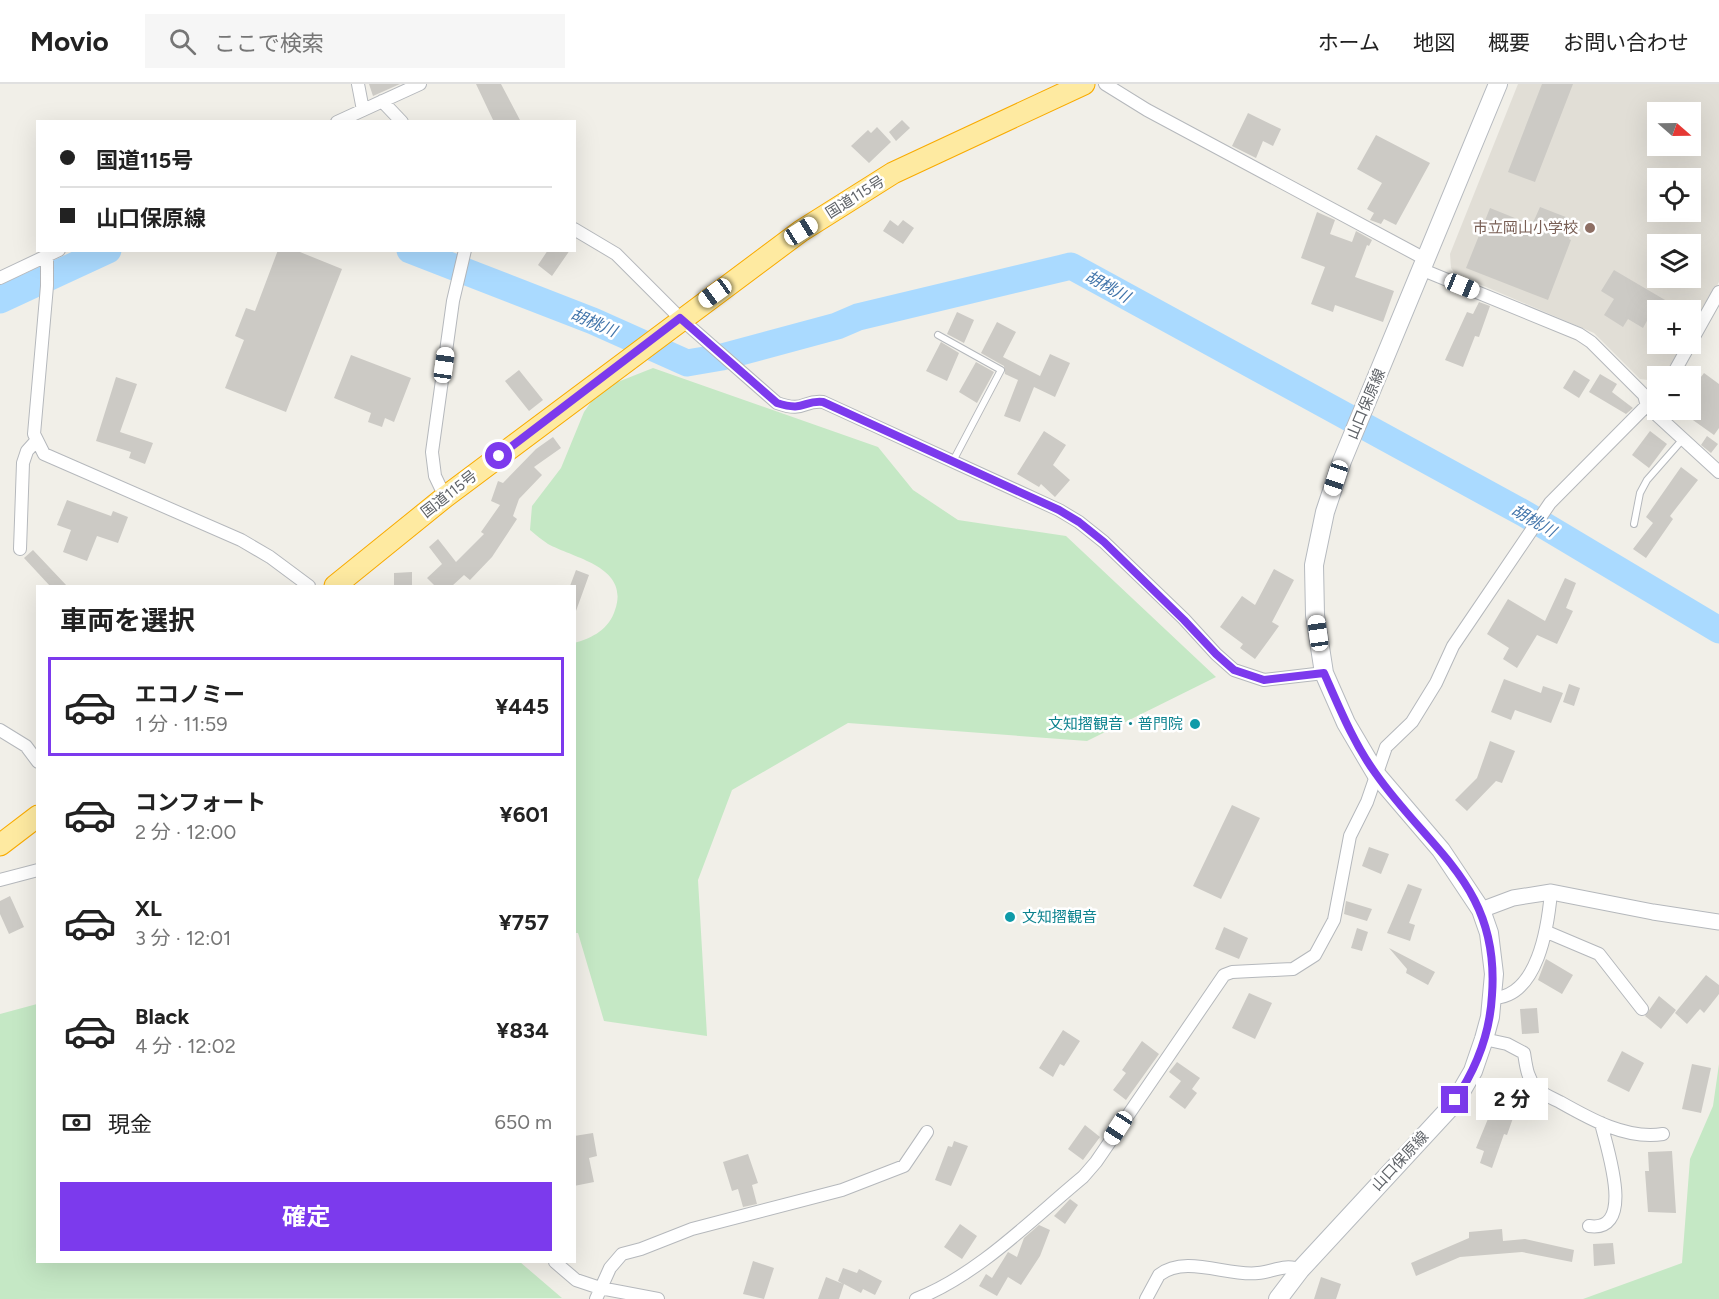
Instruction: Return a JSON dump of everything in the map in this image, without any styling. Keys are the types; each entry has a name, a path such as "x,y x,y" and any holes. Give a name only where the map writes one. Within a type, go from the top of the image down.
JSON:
{"highway":[{"name":"国道115号","path":"335,585 445,497 680,318 801,231 893,173 1084,84"},
{"path":"0,845 36,818"}],"main road":[{"name":"山口保原線","path":"1278,1299 1300,1270 1448,1110 1473,1071 1484,1039 1492,998 1492,953 1481,910 1441,850 1376,774 1346,723 1324,673 1315,615 1314,565 1325,512 1342,461 1498,84"}],"street":[{"path":"358,84 363,110"},
{"path":"341,120 420,84"},
{"path":"916,1299 942,1289 971,1271 1083,1177 1096,1162 1224,975 1232,972 1293,969 1315,955 1334,920 1350,836 1367,802 1386,747 1412,722 1436,683 1453,646 1532,526 1550,503 1647,406 1644,394 1639,388 1580,334 1425,265 1147,110 1105,84"},
{"path":"382,101 400,120"},
{"path":"576,230 616,254 680,318 777,403 795,408 815,401 823,402 1059,510 1090,530 1234,670 1264,680 1324,673"},
{"path":"0,278 55,252"},
{"path":"445,497 435,476 432,452 453,301 465,252"},
{"path":"47,256 47,286 34,412 36,441 44,454 55,461 241,540 270,557 308,585"},
{"path":"1678,366 1718,295"},
{"path":"1662,420 1719,472"},
{"path":"20,549 22,463 27,451 36,441"},
{"path":"0,729 26,746 36,759"},
{"path":"0,880 36,871"},
{"path":"1481,910 1513,898 1551,892 1719,922"},
{"path":"1492,998 1503,998 1521,984 1536,961 1546,932 1551,892"},
{"path":"1546,932 1599,954 1642,1009"},
{"path":"1484,1039 1517,1048 1524,1053 1527,1071 1534,1087 1601,1123 1648,1136 1663,1134"},
{"path":"1589,1226 1600,1227 1608,1221 1617,1198 1601,1123"},
{"path":"598,1294 610,1268 622,1254 692,1229 842,1190 904,1166 927,1132"},
{"path":"556,1263 576,1280 598,1294 658,1299"},
{"path":"1146,1299 1159,1275 1176,1269 1201,1268 1255,1274 1280,1268 1300,1270"}],"lane":[{"path":"938,335 1001,370 953,461"},
{"path":"1634,524 1640,493 1647,480 1683,439"}],"shaded area":[{"name":"市立岡山小学校","path":"1518,84 1719,84 1719,282 1701,314 1701,300 1647,300 1647,354 1677,354 1670,366 1647,366 1647,380 1640,379 1594,333 1456,274 1451,268 1450,254"}],"green space":[{"path":"653,368 878,447 913,490 958,520 1066,536 1216,677 1087,741 848,723 732,790 698,880 707,1036 604,1021 578,933 576,933 576,642 594,635 609,622 615,610 618,595 615,584 598,566 548,544 530,530 532,506 561,468 584,412 600,389"},
{"path":"36,1004 36,1263 521,1263 562,1298 0,1299 0,1014"},
{"path":"1719,1064 1719,1299 1583,1299 1682,1263 1690,1159 1713,1106"}],"building":[{"path":"369,84 400,84 373,96"},
{"path":"476,84 501,84 520,120 493,120"},
{"path":"1542,84 1573,84 1535,182 1508,172"},
{"path":"1248,113 1281,129 1273,146 1263,141 1256,158 1232,146"},
{"path":"902,120 910,128 896,141 889,132"},
{"path":"877,127 891,142 869,163 851,146 868,130 871,133"},
{"path":"1376,135 1430,163 1396,225 1384,219 1381,224 1370,220 1374,213 1367,209 1382,183 1357,169"},
{"path":"1540,207 1576,221 1548,300 1466,268 1490,208 1532,225"},
{"path":"1317,212 1335,220 1330,234 1352,242 1356,231 1372,240 1369,246 1367,245 1355,277 1394,291 1383,322 1335,305 1333,312 1311,304 1325,267 1301,258"},
{"path":"890,220 898,226 903,220 914,228 903,244 883,231"},
{"path":"277,252 300,252 342,269 286,412 225,388 244,340 235,336 246,308 255,311"},
{"path":"547,252 569,252 552,276 538,265"},
{"path":"1614,270 1665,300 1647,300 1647,321 1643,328 1628,319 1623,327 1604,315 1614,299 1601,291"},
{"path":"1479,302 1490,306 1479,337 1475,336 1463,367 1445,360 1467,312 1473,314"},
{"path":"957,312 974,320 964,343 947,334"},
{"path":"997,322 1016,332 1003,357 1040,376 1050,354 1070,363 1055,397 1034,387 1020,422 1004,416 1018,380 1005,374 1004,366 981,353"},
{"path":"941,342 959,353 947,381 926,371"},
{"path":"351,355 411,378 394,422 385,418 382,427 368,422 371,413 334,398"},
{"path":"976,362 994,372 977,403 959,392"},
{"path":"519,370 543,400 529,411 505,381"},
{"path":"1574,370 1590,380 1579,398 1563,388"},
{"path":"1704,373 1719,384 1719,428 1714,435 1693,420 1701,420 1701,377"},
{"path":"1600,374 1617,384 1612,392 1633,408 1626,414 1589,392"},
{"path":"116,377 137,384 120,432 153,443 145,464 129,458 131,452 96,441"},
{"path":"1044,431 1066,445 1053,465 1070,480 1055,497 1041,484 1039,487 1017,474"},
{"path":"1650,431 1667,444 1649,468 1632,455"},
{"path":"1707,436 1718,444 1711,453 1701,445"},
{"path":"553,437 561,448 534,467 542,475 519,499 513,516 517,519 492,557 470,580 464,575 453,585 434,585 427,578 442,564 429,547 438,539 456,562 484,534 481,532 500,505 491,501 498,481 503,483 536,449"},
{"path":"1681,467 1698,480 1670,516 1673,519 1646,558 1633,549 1653,523 1646,517"},
{"path":"67,500 111,516 113,511 128,517 118,543 97,536 87,561 63,552 71,530 57,525"},
{"path":"33,550 66,585 49,585 24,558"},
{"path":"1274,569 1294,580 1272,622 1279,626 1255,659 1240,648 1243,644 1220,627 1242,596 1255,605"},
{"path":"576,570 589,575 576,611 576,585 570,585"},
{"path":"412,572 412,585 394,585 394,573"},
{"path":"1565,578 1576,583 1566,608 1573,611 1557,644 1537,635 1517,668 1503,659 1509,648 1487,634 1508,599 1545,621"},
{"path":"1504,679 1541,693 1543,686 1563,693 1551,723 1515,710 1511,720 1491,712"},
{"path":"1569,684 1580,688 1574,706 1563,702"},
{"path":"1490,741 1515,751 1502,783 1496,781 1467,811 1455,800 1477,778"},
{"path":"1232,805 1260,818 1221,899 1193,886"},
{"path":"1369,847 1389,854 1381,874 1362,866"},
{"path":"1408,884 1422,889 1409,923 1415,925 1410,941 1387,933"},
{"path":"10,896 24,927 9,934 0,914 0,901"},
{"path":"1346,901 1372,909 1367,921 1344,914"},
{"path":"1224,927 1248,938 1239,959 1215,949"},
{"path":"1357,928 1368,932 1362,951 1351,948"},
{"path":"1389,948 1435,972 1428,985 1406,973 1407,969"},
{"path":"1546,959 1573,975 1562,994 1538,980"},
{"path":"1706,975 1719,985 1719,994 1704,1013 1700,1009 1687,1024 1675,1013"},
{"path":"1249,993 1272,1003 1255,1039 1232,1028"},
{"path":"1659,996 1676,1010 1661,1029 1645,1016"},
{"path":"1537,1008 1539,1033 1522,1034 1520,1009"},
{"path":"1063,1030 1080,1041 1064,1066 1060,1064 1053,1077 1039,1068"},
{"path":"1142,1041 1159,1054 1126,1100 1113,1090 1126,1073 1122,1070"},
{"path":"1622,1051 1644,1063 1629,1092 1607,1081"},
{"path":"1177,1062 1200,1078 1192,1089 1197,1093 1185,1109 1169,1097 1181,1081 1169,1072"},
{"path":"1692,1064 1711,1068 1701,1113 1682,1109"},
{"path":"1501,1087 1525,1096 1516,1119 1513,1118 1507,1135 1504,1134 1492,1168 1480,1163 1484,1151 1476,1148"},
{"path":"1085,1125 1100,1137 1083,1160 1068,1149"},
{"path":"593,1133 597,1156 589,1158 594,1182 576,1186 576,1136"},
{"path":"954,1141 968,1146 951,1186 935,1180 948,1146 952,1147"},
{"path":"1672,1151 1676,1213 1648,1212 1645,1171 1649,1171 1648,1152"},
{"path":"748,1154 758,1183 752,1185 757,1204 743,1207 738,1189 732,1191 723,1162"},
{"path":"1070,1199 1078,1205 1065,1224 1054,1216"},
{"path":"960,1224 977,1236 962,1259 944,1247"},
{"path":"1039,1225 1050,1230 1040,1256 1021,1285 1008,1277 997,1296 979,1286 986,1274 992,1278 1008,1252 1017,1257 1024,1238"},
{"path":"1502,1229 1503,1241 1525,1239 1574,1250 1572,1262 1522,1252 1460,1257 1416,1276 1411,1263 1469,1238 1469,1232"},
{"path":"1613,1243 1615,1264 1594,1266 1593,1244"},
{"path":"753,1261 774,1268 764,1299 743,1294"},
{"path":"843,1268 857,1273 859,1269 882,1281 875,1295 863,1289 861,1293 844,1284 839,1299 818,1299 826,1277 843,1284 838,1281"},
{"path":"1321,1277 1341,1284 1336,1299 1314,1299"}],"waterway":[{"name":"胡桃川","path":"0,300 104,252"},
{"name":"胡桃川","path":"415,252 593,321 687,363 722,357 837,326 858,317 1071,266 1525,514 1719,630"}],"place":[{"name":"市立岡山小学校","path":"1590,228"},
{"name":"文知摺観音・普門院","path":"1195,724"},
{"name":"文知摺観音","path":"1010,917"}],"route":[{"path":"499,456 680,318 777,403 795,408 815,401 823,402 1059,510 1104,542 1234,670 1264,680 1287,675 1324,673 1346,723 1376,774 1441,850 1466,884 1481,910 1489,933 1494,974 1490,1017 1473,1071 1455,1100"}]}
